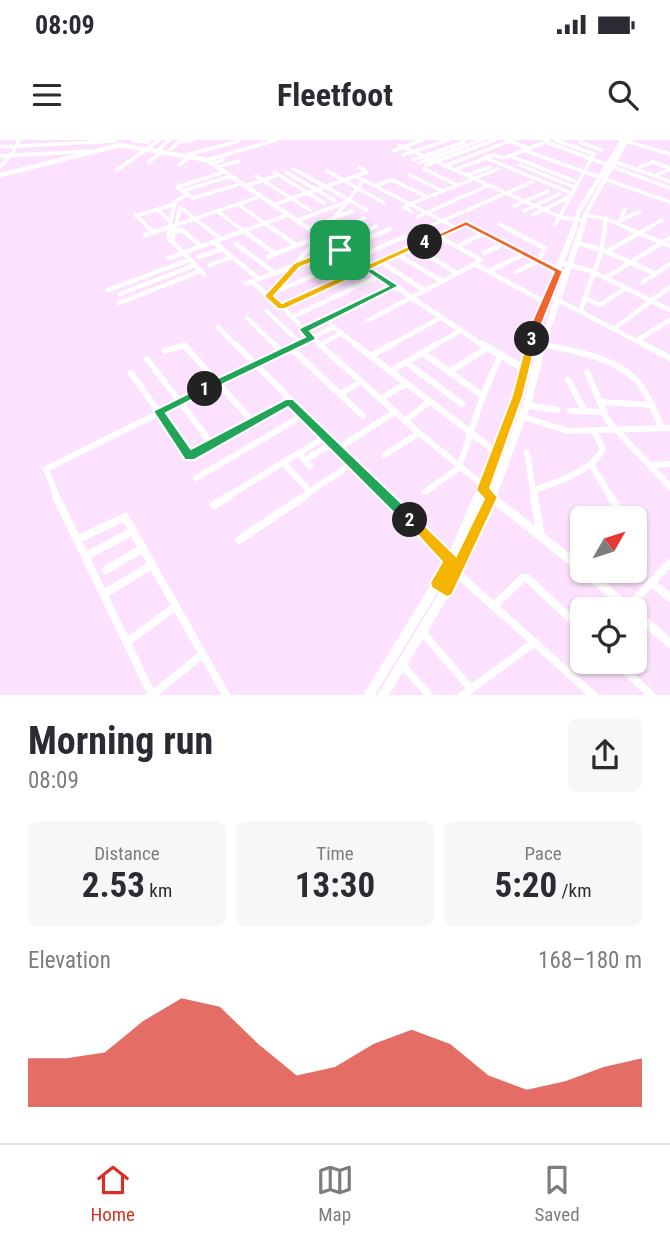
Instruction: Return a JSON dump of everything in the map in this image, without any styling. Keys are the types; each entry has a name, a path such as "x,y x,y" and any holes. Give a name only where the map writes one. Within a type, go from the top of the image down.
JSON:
{"main road":[{"path":"369,695 451,561 542,344 558,297 563,266 582,216 624,140"},
{"path":"383,695 457,573 492,496 526,405 534,326 545,298 578,243 582,216"},
{"path":"438,583 447,590"}],"street":[{"path":"0,167 12,155 19,140"},
{"path":"145,149 159,140"},
{"path":"160,153 169,140"},
{"path":"149,162 180,141 193,140"},
{"path":"180,166 190,155 239,140 250,147"},
{"path":"215,166 229,153 276,140"},
{"path":"393,151 419,140"},
{"path":"404,147 435,140"},
{"path":"403,155 448,140"},
{"path":"413,160 469,140"},
{"path":"418,163 481,140 516,153"},
{"path":"457,185 427,167 495,140"},
{"path":"445,166 510,140 583,172 668,200"},
{"path":"624,140 670,154"},
{"path":"133,141 150,141"},
{"path":"117,170 140,155 150,141"},
{"path":"550,141 591,159 670,182"},
{"path":"455,170 486,158 510,155 550,141 593,154 555,225"},
{"path":"0,175 98,151 116,142"},
{"path":"0,147 116,142 160,153"},
{"path":"580,142 595,145 602,150"},
{"path":"219,146 229,153"},
{"path":"404,147 558,216 606,218 670,246"},
{"path":"458,149 465,151"},
{"path":"523,150 554,160"},
{"path":"0,156 98,151"},
{"path":"140,155 213,152"},
{"path":"190,155 215,166 487,348 529,372"},
{"path":"510,155 577,182"},
{"path":"486,158 570,194"},
{"path":"223,160 177,187 193,198 237,185"},
{"path":"523,173 554,160"},
{"path":"215,166 239,161"},
{"path":"640,167 653,162 670,168"},
{"path":"520,165 574,187"},
{"path":"612,165 668,190"},
{"path":"272,205 367,171 359,167"},
{"path":"468,176 490,167"},
{"path":"655,176 670,168"},
{"path":"295,169 367,210"},
{"path":"412,212 404,207 498,169"},
{"path":"286,172 335,201"},
{"path":"327,172 384,203"},
{"path":"245,186 276,174 324,203"},
{"path":"410,174 442,191"},
{"path":"256,176 310,210"},
{"path":"356,176 456,228"},
{"path":"169,240 178,198 228,177"},
{"path":"275,292 364,180"},
{"path":"377,185 392,180 428,197"},
{"path":"430,226 532,182"},
{"path":"630,187 641,182"},
{"path":"417,217 489,186"},
{"path":"643,192 653,188"},
{"path":"655,197 668,190"},
{"path":"514,206 548,191"},
{"path":"524,211 559,194"},
{"path":"533,215 570,194"},
{"path":"145,235 259,197"},
{"path":"296,221 348,201"},
{"path":"153,232 135,215 178,204"},
{"path":"178,204 221,239"},
{"path":"238,204 297,245"},
{"path":"157,209 172,224 173,238 169,240"},
{"path":"618,222 625,209"},
{"path":"217,211 275,254"},
{"path":"308,229 352,211"},
{"path":"618,222 640,211"},
{"path":"169,258 287,215"},
{"path":"268,257 364,218"},
{"path":"581,309 593,272 604,251 606,218"},
{"path":"604,251 662,220"},
{"path":"281,307 466,224 539,261 593,272 670,310"},
{"path":"499,224 545,248 539,261 516,272"},
{"path":"331,244 376,226"},
{"path":"299,324 249,283 390,229"},
{"path":"174,232 182,230 201,246"},
{"path":"461,244 484,233"},
{"path":"484,253 517,233"},
{"path":"367,321 481,260 438,236"},
{"path":"268,296 404,237"},
{"path":"605,278 670,239"},
{"path":"169,240 203,273 122,302 120,294 111,288 189,260"},
{"path":"214,242 259,279"},
{"path":"578,243 604,251 656,274"},
{"path":"199,257 234,244 275,273"},
{"path":"413,247 457,273"},
{"path":"489,271 524,254"},
{"path":"398,255 442,281"},
{"path":"210,265 232,257"},
{"path":"381,262 424,290"},
{"path":"475,264 545,298 558,297 668,355"},
{"path":"643,282 670,264"},
{"path":"120,294 195,265"},
{"path":"664,269 670,272"},
{"path":"292,317 379,276"},
{"path":"394,286 304,330 459,468 570,560"},
{"path":"615,328 670,287"},
{"path":"584,298 600,305 626,288"},
{"path":"267,311 300,343"},
{"path":"372,355 442,317"},
{"path":"247,318 282,351"},
{"path":"324,320 496,452"},
{"path":"638,340 670,320"},
{"path":"218,327 289,402 451,561"},
{"path":"203,654 152,695 46,469 333,327"},
{"path":"391,371 461,330"},
{"path":"320,345 342,334"},
{"path":"542,344 620,365 644,390 661,426"},
{"path":"165,351 184,345 253,422"},
{"path":"290,347 363,416"},
{"path":"449,372 487,348"},
{"path":"422,353 483,396"},
{"path":"425,492 459,468 469,433 500,356"},
{"path":"147,359 212,444"},
{"path":"407,363 462,404"},
{"path":"587,372 603,412 613,428 670,487"},
{"path":"131,373 190,456 289,402"},
{"path":"568,380 585,411"},
{"path":"340,394 361,383"},
{"path":"380,399 406,384"},
{"path":"405,421 429,402"},
{"path":"601,402 652,405"},
{"path":"526,405 557,410"},
{"path":"570,411 603,412"},
{"path":"298,453 307,463 395,412"},
{"path":"511,413 568,431 661,426 670,428"},
{"path":"196,478 304,415"},
{"path":"533,491 591,464 603,451 594,430"},
{"path":"384,455 419,433"},
{"path":"214,505 325,437"},
{"path":"527,452 541,537"},
{"path":"283,462 310,492"},
{"path":"239,540 353,463"},
{"path":"591,464 616,505"},
{"path":"650,466 670,464"},
{"path":"78,539 123,516 225,695"},
{"path":"86,556 133,531"},
{"path":"106,569 142,548"},
{"path":"640,597 670,563"},
{"path":"104,594 152,565"},
{"path":"457,573 593,695"},
{"path":"495,606 523,578 527,578 570,617"},
{"path":"651,582 670,598"},
{"path":"599,583 615,597"},
{"path":"127,642 175,607"},
{"path":"647,624 670,643"},
{"path":"423,633 467,692 535,642"},
{"path":"401,665 429,695"},
{"path":"629,674 651,695"}],"route":[{"path":"340,250 297,265 276,291 268,296 281,307 283,305 362,270 367,268 369,268 466,224 558,271 534,326 517,396 483,490 492,497 447,590 438,583 451,561 289,402 190,456 159,411 311,338 304,330 394,286 367,268 340,250"}]}
